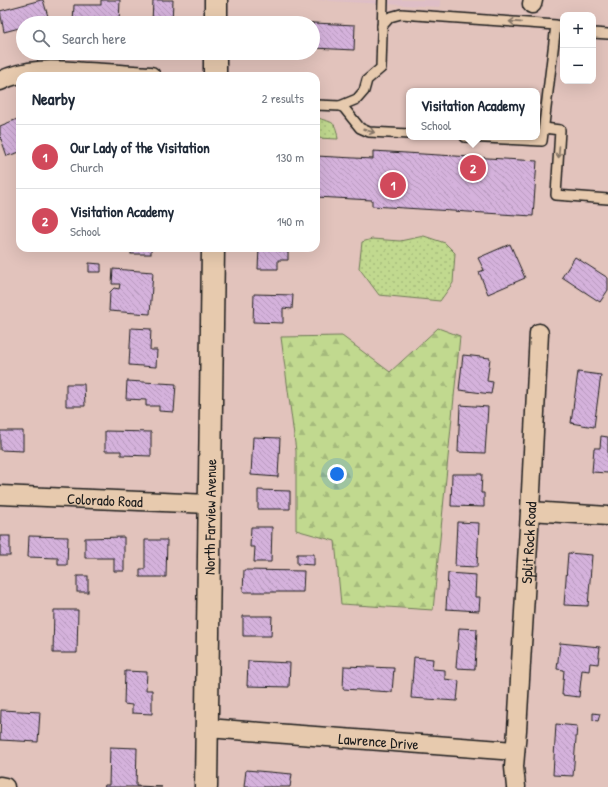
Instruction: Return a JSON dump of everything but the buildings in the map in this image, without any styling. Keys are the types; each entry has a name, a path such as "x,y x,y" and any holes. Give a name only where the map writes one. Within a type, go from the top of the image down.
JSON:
{"street":[{"path":"216,0 216,16"},
{"path":"215,60 215,72"},
{"path":"25,72 46,69 91,72"},
{"path":"0,81 16,74"},
{"name":"North Farview Avenue","path":"206,787 213,252"},
{"name":"Split Rock Road","path":"515,751 530,511 539,333"},
{"name":"Colorado Road","path":"0,495 209,504"},
{"path":"530,511 608,516"},
{"name":"Lawrence Drive","path":"206,728 515,751"},
{"path":"515,751 514,766 516,787"},
{"path":"0,786 5,787"}],"lane":[{"path":"320,105 340,106 357,98 364,91 367,80 381,68 383,0"},
{"path":"532,23 533,2"},
{"path":"382,26 390,16 401,14 556,25 559,33 542,141 523,140"},
{"path":"596,34 608,34"},
{"path":"340,106 348,112 360,128 369,132 406,134"},
{"path":"544,128 560,130 556,195 608,199"}],"shaded area":[{"path":"312,0 440,0 440,7"}],"green space":[{"path":"320,119 334,125 338,139 320,138"},
{"path":"424,236 445,243 455,253 453,283 440,301 379,295 359,268 362,242 372,239 400,241"},
{"path":"438,328 460,336 433,610 341,604 335,541 296,530 296,451 281,337 342,336 390,372"}],"place":[{"name":"Visitation Academy","path":"473,168"},
{"name":"Our Lady of the Visitation","path":"393,185"}]}
